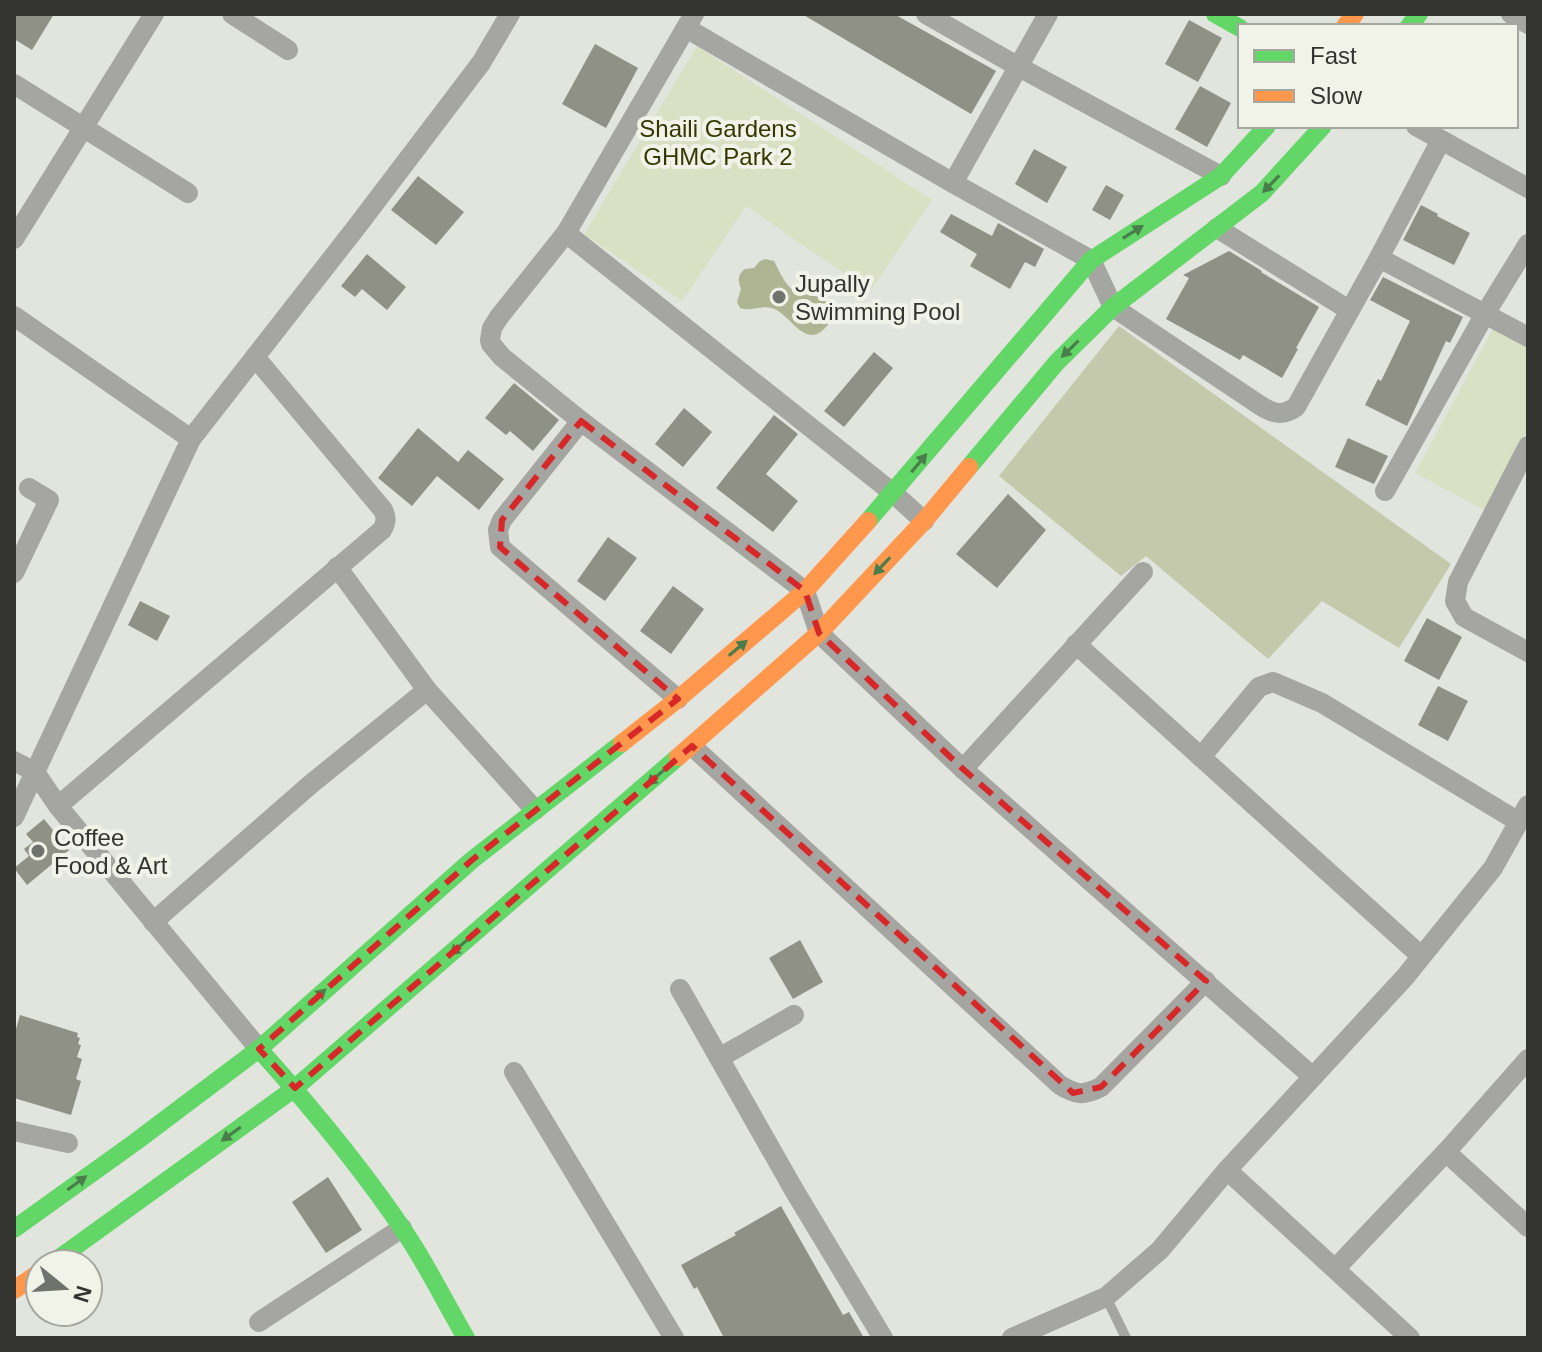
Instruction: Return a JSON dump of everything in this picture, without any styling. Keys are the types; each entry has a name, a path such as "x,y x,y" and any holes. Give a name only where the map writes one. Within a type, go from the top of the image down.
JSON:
{"street":[{"path":"14,239 154,14"},
{"path":"232,14 288,50"},
{"path":"14,817 191,439 473,74 510,14"},
{"path":"926,14 1221,176"},
{"path":"953,183 1048,14"},
{"path":"1215,14 1238,27"},
{"path":"1511,14 1528,24"},
{"path":"1313,1077 963,769 819,633 805,591 581,421 502,357 490,340 492,328 499,317 566,233 690,21 953,183 1091,260 1113,307 1261,406 1280,414 1296,407 1441,140"},
{"path":"14,84 188,193"},
{"path":"14,1229 259,1049 472,860 678,699 805,591 893,493 1091,260 1221,176 1265,128"},
{"path":"73,1248 295,1088 819,633 924,521 1057,362 1113,307 1262,193 1321,128"},
{"path":"1420,128 1528,188"},
{"path":"1217,228 1349,310"},
{"path":"566,233 924,521"},
{"path":"1385,491 1528,244"},
{"path":"1379,258 1528,337"},
{"path":"14,316 191,439"},
{"path":"58,806 382,530 386,516 383,510 255,357"},
{"path":"581,421 502,520 498,530 500,547 678,699"},
{"path":"1528,446 1458,582 1455,601 1464,617 1528,652"},
{"path":"14,573 49,500 29,488"},
{"path":"337,567 427,690 535,810"},
{"path":"963,769 1143,572"},
{"path":"1076,644 1421,956"},
{"path":"1012,1338 1106,1297 1160,1250 1227,1170 1421,956 1493,868 1523,813 1322,703 1273,682 1259,687 1201,757"},
{"path":"153,922 311,784 427,690"},
{"path":"692,746 1060,1085 1073,1093 1089,1093 1101,1087 1206,981"},
{"path":"14,761 35,772 58,806 353,1161 402,1228 466,1338"},
{"path":"680,989 794,1190 883,1338"},
{"path":"719,1058 794,1015"},
{"path":"1336,1268 1446,1152 1528,1059"},
{"path":"514,1072 674,1338"},
{"path":"14,1131 68,1143"},
{"path":"1446,1152 1528,1227"},
{"path":"1227,1170 1410,1338"},
{"path":"259,1322 402,1228"}],"lane":[{"path":"1106,1297 1126,1338"}],"highlighted area":[{"path":"581,421 805,591 819,633 963,769 1206,981 1101,1087 1073,1093 692,746 295,1088 259,1049 472,860 678,699 500,547 502,520"}],"green space":[{"name":"Shaili Gardens GHMC Park 2","path":"697,46 932,200 870,291 746,206 682,301 584,234"},
{"path":"1494,327 1528,345 1528,429 1484,510 1415,473"}],"shaded area":[{"name":"Jupally Swimming Pool","path":"765,259 774,261 793,289 828,303 830,321 826,327 811,335 772,308 740,308 737,302 741,274"},
{"path":"1119,326 1451,564 1399,648 1322,601 1268,659 1146,556 1121,576 999,476"}],"building":[{"path":"14,14 54,14 32,50 14,39"},
{"path":"802,14 894,14 996,71 971,114"},
{"path":"1189,20 1222,38 1198,82 1165,64"},
{"path":"595,44 638,68 606,128 562,104"},
{"path":"1200,86 1231,103 1207,147 1175,129"},
{"path":"1034,149 1067,167 1047,203 1015,184"},
{"path":"418,176 464,212 436,245 391,210"},
{"path":"1106,185 1124,195 1110,220 1092,210"},
{"path":"1421,205 1470,233 1454,265 1403,240"},
{"path":"951,214 992,236 998,223 1044,249 1035,267 1025,262 1010,289 970,266 977,254 940,232"},
{"path":"1229,251 1319,307 1282,378 1243,355 1240,360 1166,319 1189,278 1183,275"},
{"path":"367,254 406,287 387,310 362,289 355,297 341,286"},
{"path":"1383,277 1463,317 1450,343 1446,341 1407,426 1365,405 1378,379 1381,381 1410,321 1370,300"},
{"path":"874,352 893,368 844,427 824,411"},
{"path":"514,383 559,420 533,451 510,431 506,435 485,418"},
{"path":"684,408 712,432 683,467 655,444"},
{"path":"774,415 798,434 766,474 798,501 773,532 716,488"},
{"path":"418,428 458,462 468,450 504,479 479,510 437,476 412,506 378,478"},
{"path":"1348,438 1388,456 1374,484 1335,467"},
{"path":"1008,494 1046,530 997,588 956,554"},
{"path":"608,537 637,558 605,601 577,581"},
{"path":"673,586 704,609 671,654 640,631"},
{"path":"140,601 170,616 157,641 128,625"},
{"path":"1427,618 1462,637 1439,680 1404,661"},
{"path":"1438,686 1468,701 1448,741 1418,725"},
{"path":"44,819 69,850 27,885 14,868 29,856 24,849 33,842 26,834"},
{"path":"800,940 823,982 793,999 769,958"},
{"path":"20,1015 78,1033 78,1044 81,1045 77,1057 82,1059 76,1079 81,1081 71,1115 14,1098 14,1036"},
{"path":"328,1177 362,1230 326,1253 292,1202"},
{"path":"781,1206 843,1315 849,1312 864,1338 724,1338 697,1287 694,1289 681,1265"}],"traffic: fast":[{"path":"1215,14 1238,27"},
{"path":"1411,24 1419,14"},
{"path":"868,521 1091,260 1221,176 1265,128"},
{"path":"969,467 1057,362 1113,307 1262,193 1321,128"},
{"path":"14,1229 259,1049 472,860 622,743"},
{"path":"73,1248 295,1088 678,757"},
{"path":"259,1049 374,1188 408,1237 466,1338"}],"traffic: slow":[{"path":"1347,24 1355,14"},
{"path":"678,757 819,633 924,521 969,467"},
{"path":"622,743 805,591 868,521"},
{"path":"14,1290 24,1283"}],"place":[{"name":"Jupally Swimming Pool","path":"779,297"},
{"name":"Coffee Food & Art","path":"38,851"}]}
